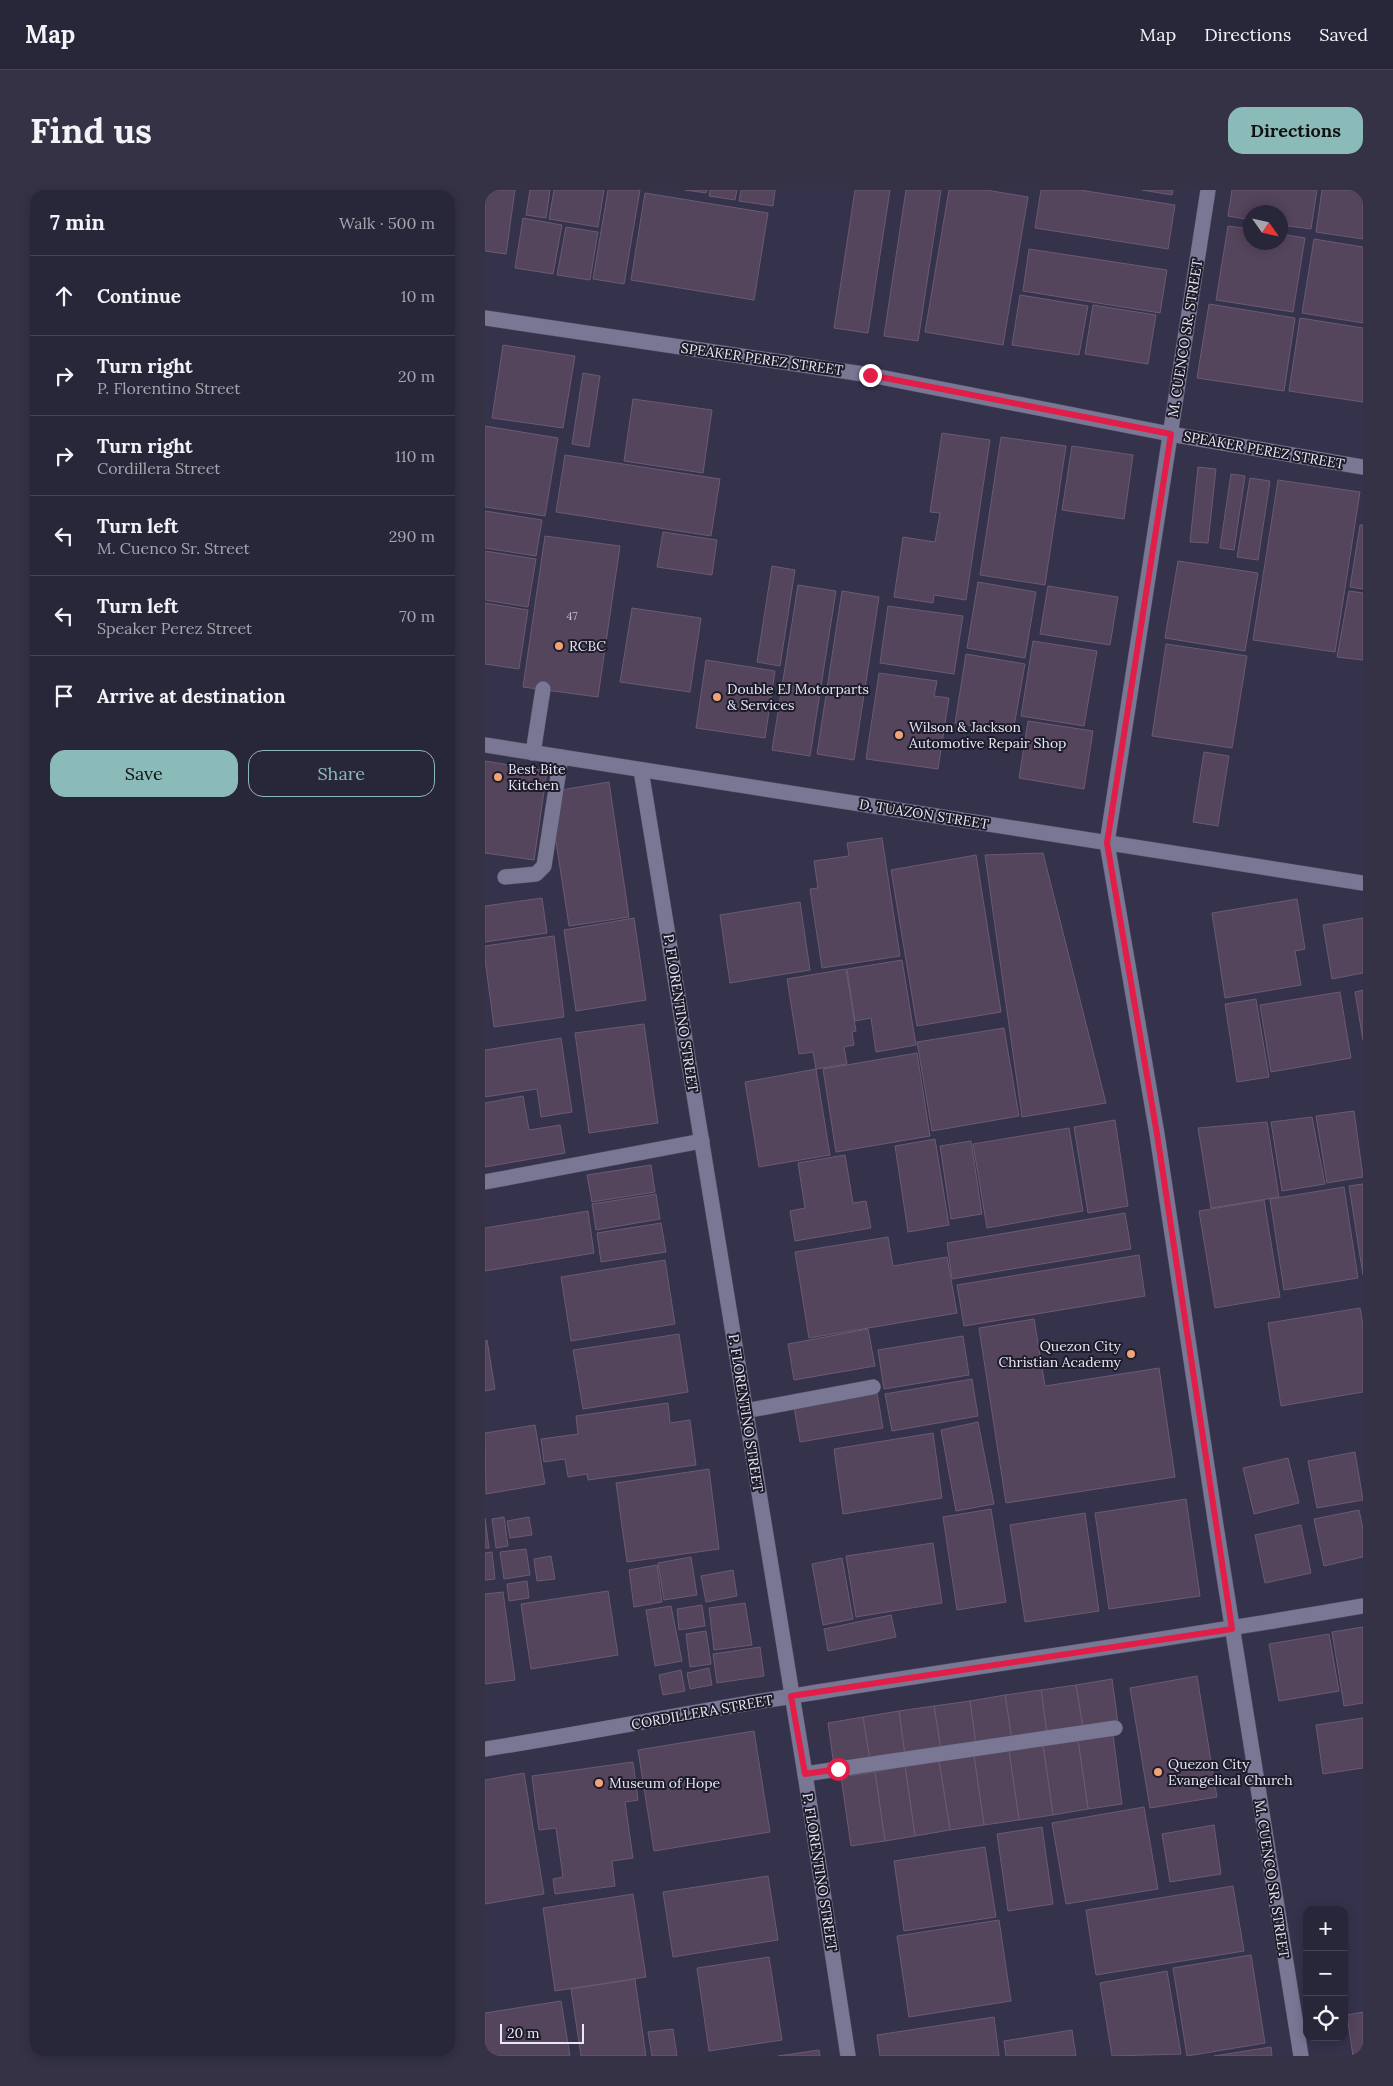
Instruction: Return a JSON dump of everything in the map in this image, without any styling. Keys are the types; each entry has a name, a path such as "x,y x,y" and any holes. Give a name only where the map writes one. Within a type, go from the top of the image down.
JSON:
{"street":[{"name":"M. CUENCO SR. STREET","path":"1208,190 1107,843 1157,1134 1232,1629 1301,2056"},
{"name":"SPEAKER PEREZ STREET","path":"485,318 870,375 1171,434 1363,467"},
{"path":"533,752 543,689"},
{"name":"D. TUAZON STREET","path":"485,745 1363,884"},
{"path":"505,877 536,874 544,866 561,757"},
{"name":"P. FLORENTINO STREET","path":"641,770 805,1774 848,2056"},
{"path":"485,1182 702,1141"},
{"path":"745,1411 873,1387"},
{"name":"CORDILLERA STREET","path":"485,1749 606,1730 791,1696 1232,1629 1363,1606"},
{"path":"805,1774 1115,1728"}],"building":[{"path":"485,190 515,190 506,254 485,251"},
{"path":"530,190 550,190 546,218 526,215"},
{"path":"554,190 604,190 598,227 549,219"},
{"path":"608,190 640,190 624,284 593,279"},
{"path":"685,190 707,190 706,193"},
{"path":"710,190 737,190 735,200 709,196"},
{"path":"741,190 775,190 773,206 739,201"},
{"path":"855,190 890,190 868,333 834,328"},
{"path":"906,190 941,190 918,341 884,336"},
{"path":"949,190 986,190 1028,197 1003,345 925,332"},
{"path":"1041,190 1080,190 1175,205 1168,249 1035,228"},
{"path":"1142,190 1173,190 1172,195"},
{"path":"1232,190 1317,190 1311,229 1288,226 1288,205 1243,205 1243,219 1228,216"},
{"path":"1322,190 1363,190 1363,239 1316,232"},
{"path":"645,193 768,213 754,300 631,280"},
{"path":"523,218 562,225 553,274 515,268"},
{"path":"1228,226 1243,228 1243,250 1288,250 1288,235 1305,238 1293,312 1216,300"},
{"path":"566,227 598,232 590,280 557,275"},
{"path":"1314,239 1363,247 1363,323 1302,313"},
{"path":"1029,249 1167,270 1160,313 1023,291"},
{"path":"1020,295 1088,306 1079,355 1012,345"},
{"path":"1209,304 1295,318 1284,391 1197,378"},
{"path":"1093,305 1156,315 1148,364 1085,354"},
{"path":"1300,318 1363,328 1363,402 1289,391"},
{"path":"503,345 575,356 563,428 492,418"},
{"path":"583,373 600,376 589,447 572,444"},
{"path":"633,399 712,410 703,473 624,461"},
{"path":"485,426 558,438 545,516 485,507"},
{"path":"942,433 990,440 966,600 934,595 933,603 894,597 903,537 935,542 940,513 930,512"},
{"path":"1001,437 1066,446 1045,585 980,575"},
{"path":"1072,446 1133,455 1124,519 1062,510"},
{"path":"565,455 720,479 711,536 556,512"},
{"path":"1198,467 1216,469 1208,543 1190,542"},
{"path":"1231,474 1245,476 1234,550 1220,548"},
{"path":"1250,478 1270,481 1258,560 1237,557"},
{"path":"1278,480 1360,492 1335,652 1253,640"},
{"path":"485,511 542,520 536,556 485,548"},
{"path":"1360,525 1363,525 1363,589 1350,587"},
{"path":"663,532 717,540 712,575 657,567"},
{"path":"545,536 620,546 598,697 523,687"},
{"path":"485,551 536,559 528,607 485,600"},
{"path":"1178,561 1258,573 1245,651 1165,638"},
{"path":"772,566 795,570 780,666 757,662"},
{"path":"978,582 1036,592 1025,658 967,648"},
{"path":"798,585 836,591 810,756 772,750"},
{"path":"1048,586 1118,597 1110,645 1040,634"},
{"path":"842,591 879,597 854,760 817,754"},
{"path":"1349,591 1363,593 1363,660 1337,657"},
{"path":"485,603 528,610 519,669 485,664"},
{"path":"888,606 963,616 954,674 880,663"},
{"path":"632,608 701,618 690,692 620,682"},
{"path":"1033,641 1097,651 1084,726 1021,716"},
{"path":"1166,644 1247,656 1232,748 1152,736"},
{"path":"966,654 1025,664 1013,732 955,723"},
{"path":"706,660 775,671 765,738 696,728"},
{"path":"879,673 937,681 934,696 949,698 938,769 866,759"},
{"path":"1028,721 1093,731 1084,789 1019,778"},
{"path":"1204,752 1229,756 1218,826 1193,822"},
{"path":"485,761 547,771 534,860 485,853"},
{"path":"609,782 629,917 569,926 555,835 561,790"},
{"path":"882,838 900,956 822,968 810,889 818,888 814,861 849,856 847,843"},
{"path":"1043,853 1106,1103 1022,1117 985,855"},
{"path":"976,855 1001,1012 917,1026 891,870"},
{"path":"542,898 547,933 485,942 485,906"},
{"path":"1297,899 1305,949 1295,951 1301,985 1225,998 1212,913"},
{"path":"800,902 810,970 730,983 720,915"},
{"path":"634,918 646,1000 576,1011 564,930"},
{"path":"1363,918 1363,973 1332,979 1323,925"},
{"path":"554,936 564,1017 494,1027 485,946"},
{"path":"902,960 916,1045 876,1052 871,1018 855,1021 847,969"},
{"path":"846,969 856,1031 852,1032 854,1045 844,1047 847,1064 816,1069 813,1052 799,1054 787,979"},
{"path":"1363,990 1363,1040 1355,992"},
{"path":"1340,992 1351,1058 1271,1072 1260,1005"},
{"path":"1256,999 1269,1077 1237,1082 1225,1004"},
{"path":"644,1024 658,1123 589,1133 575,1033"},
{"path":"1004,1028 1019,1116 932,1131 917,1042"},
{"path":"561,1038 572,1112 541,1117 537,1089 485,1097 485,1050"},
{"path":"917,1053 930,1136 836,1152 823,1069"},
{"path":"816,1069 830,1155 759,1167 745,1082"},
{"path":"523,1096 529,1130 560,1125 565,1153 485,1167 485,1103"},
{"path":"1354,1111 1363,1177 1327,1183 1316,1116"},
{"path":"1312,1117 1325,1184 1282,1191 1271,1122"},
{"path":"1115,1120 1128,1206 1088,1213 1074,1127"},
{"path":"1267,1122 1279,1197 1211,1208 1198,1128"},
{"path":"1069,1128 1083,1211 987,1228 973,1144"},
{"path":"935,1139 949,1225 908,1232 895,1146"},
{"path":"971,1141 982,1214 951,1219 940,1146"},
{"path":"845,1155 853,1203 866,1201 871,1228 795,1241 790,1211 805,1208 798,1163"},
{"path":"651,1165 655,1192 592,1202 587,1175"},
{"path":"1363,1184 1363,1275 1349,1186"},
{"path":"1344,1187 1358,1278 1284,1290 1270,1199"},
{"path":"656,1194 660,1219 596,1230 592,1204"},
{"path":"1264,1200 1280,1297 1215,1308 1199,1211"},
{"path":"588,1211 594,1253 485,1271 485,1228"},
{"path":"1125,1213 1131,1249 952,1279 947,1243"},
{"path":"661,1223 666,1252 601,1262 597,1233"},
{"path":"888,1237 893,1266 947,1257 957,1313 809,1338 795,1252"},
{"path":"1139,1255 1145,1296 964,1326 957,1285"},
{"path":"665,1260 675,1324 571,1341 561,1277"},
{"path":"1360,1308 1363,1325 1363,1392 1281,1406 1268,1323"},
{"path":"1034,1319 1045,1386 1159,1368 1175,1477 1006,1503 979,1328"},
{"path":"868,1329 875,1366 794,1380 788,1344"},
{"path":"679,1334 688,1392 583,1409 573,1350"},
{"path":"963,1336 969,1375 884,1389 878,1350"},
{"path":"487,1340 495,1389 485,1391 485,1341"},
{"path":"972,1379 978,1416 892,1431 885,1394"},
{"path":"877,1393 883,1428 800,1442 794,1407"},
{"path":"668,1403 670,1423 690,1420 696,1465 588,1480 587,1474 568,1477 565,1459 544,1462 541,1439 578,1434 576,1416"},
{"path":"978,1422 994,1504 956,1511 941,1430"},
{"path":"535,1425 545,1484 486,1494 485,1433"},
{"path":"933,1433 942,1498 843,1514 834,1449"},
{"path":"1355,1452 1363,1500 1317,1508 1308,1461"},
{"path":"1288,1458 1299,1503 1254,1514 1243,1468"},
{"path":"709,1469 719,1549 627,1562 616,1483"},
{"path":"1186,1499 1200,1596 1109,1609 1095,1513"},
{"path":"991,1509 1006,1602 957,1610 943,1517"},
{"path":"1359,1510 1363,1529 1363,1557 1324,1566 1314,1519"},
{"path":"1085,1513 1099,1611 1025,1622 1010,1525"},
{"path":"504,1517 508,1546 496,1548 492,1519"},
{"path":"529,1517 532,1535 510,1538 507,1521"},
{"path":"485,1518 489,1548 485,1548"},
{"path":"1301,1525 1311,1573 1265,1583 1255,1535"},
{"path":"933,1543 942,1603 856,1617 846,1556"},
{"path":"526,1549 530,1575 504,1579 500,1552"},
{"path":"492,1552 495,1579 485,1580 485,1553"},
{"path":"551,1556 555,1579 537,1581 534,1559"},
{"path":"691,1557 697,1595 664,1600 658,1563"},
{"path":"842,1558 853,1619 823,1625 812,1564"},
{"path":"657,1565 662,1602 634,1607 629,1570"},
{"path":"733,1570 737,1596 706,1602 701,1576"},
{"path":"527,1581 529,1598 509,1601 507,1584"},
{"path":"608,1591 618,1655 531,1669 521,1604"},
{"path":"503,1592 515,1680 485,1684 485,1594"},
{"path":"745,1603 752,1645 714,1650 709,1608"},
{"path":"702,1605 705,1626 679,1630 677,1609"},
{"path":"671,1606 682,1661 655,1666 646,1610"},
{"path":"891,1615 896,1637 828,1651 824,1629"},
{"path":"1363,1627 1363,1703 1344,1706 1332,1632"},
{"path":"706,1631 711,1664 690,1667 686,1634"},
{"path":"1329,1634 1339,1691 1279,1701 1269,1644"},
{"path":"760,1647 764,1676 717,1683 713,1654"},
{"path":"709,1668 712,1685 690,1689 687,1673"},
{"path":"681,1670 685,1691 663,1695 659,1675"},
{"path":"1197,1676 1217,1797 1150,1808 1130,1688"},
{"path":"1112,1679 1118,1723 1083,1728 1076,1685"},
{"path":"1076,1685 1083,1728 1047,1734 1041,1690"},
{"path":"1041,1690 1047,1734 1012,1740 1005,1695"},
{"path":"1005,1695 1012,1740 976,1745 970,1701"},
{"path":"970,1701 976,1745 941,1750 934,1706"},
{"path":"934,1706 941,1750 905,1756 899,1711"},
{"path":"899,1711 905,1756 870,1761 863,1717"},
{"path":"863,1717 870,1761 834,1766 828,1723"},
{"path":"1363,1718 1363,1768 1323,1774 1316,1725"},
{"path":"754,1731 770,1832 654,1851 638,1750"},
{"path":"1113,1735 1122,1804 1088,1809 1078,1740"},
{"path":"1078,1740 1088,1809 1053,1815 1043,1745"},
{"path":"1043,1745 1053,1815 1019,1820 1009,1751"},
{"path":"1009,1751 1019,1820 984,1825 974,1756"},
{"path":"974,1756 984,1825 950,1830 939,1761"},
{"path":"939,1761 950,1830 915,1836 905,1766"},
{"path":"633,1762 638,1800 625,1802 633,1858 612,1861 615,1886 555,1894 553,1879 563,1877 556,1828 539,1830 532,1776"},
{"path":"905,1766 915,1836 885,1841 875,1772"},
{"path":"875,1772 885,1841 851,1846 841,1777"},
{"path":"524,1773 544,1894 485,1904 485,1780"},
{"path":"1144,1807 1158,1889 1066,1904 1052,1823"},
{"path":"1214,1825 1221,1874 1170,1882 1162,1834"},
{"path":"1042,1827 1053,1904 1008,1911 997,1834"},
{"path":"985,1847 996,1917 904,1931 894,1861"},
{"path":"768,1876 778,1940 673,1957 663,1892"},
{"path":"1233,1886 1244,1951 1096,1975 1086,1910"},
{"path":"633,1894 646,1977 555,1991 543,1908"},
{"path":"999,1920 1011,2001 909,2017 897,1936"},
{"path":"1251,1955 1265,2043 1187,2056 1173,1968"},
{"path":"769,1957 782,2040 709,2051 697,1968"},
{"path":"1167,1971 1181,2054 1112,2056 1100,1983"},
{"path":"635,1979 646,2056 581,2056 571,1989"},
{"path":"561,2001 570,2056 485,2056 485,2013"},
{"path":"1363,2012 1363,2056 1353,2056 1348,2015"},
{"path":"994,2017 999,2056 880,2056 877,2035"},
{"path":"673,2029 677,2056 652,2056 648,2032"},
{"path":"1072,2030 1076,2056 1006,2056 1004,2041"},
{"path":"1271,2047 1272,2056 1214,2056"},
{"path":"819,2050 820,2056 778,2056"}],"place":[{"name":"RCBC","path":"559,646"},
{"name":"Double EJ Motorparts & Services","path":"717,697"},
{"name":"Wilson & Jackson Automotive Repair Shop","path":"899,735"},
{"name":"Best Bite Kitchen","path":"498,777"},
{"name":"Quezon City Christian Academy","path":"1131,1354"},
{"name":"Quezon City Evangelical Church","path":"1158,1772"},
{"name":"Museum of Hope","path":"599,1783"}],"route":[{"path":"838,1769 805,1774 791,1696 1232,1629 1157,1134 1107,843 1171,434 870,375"}]}
